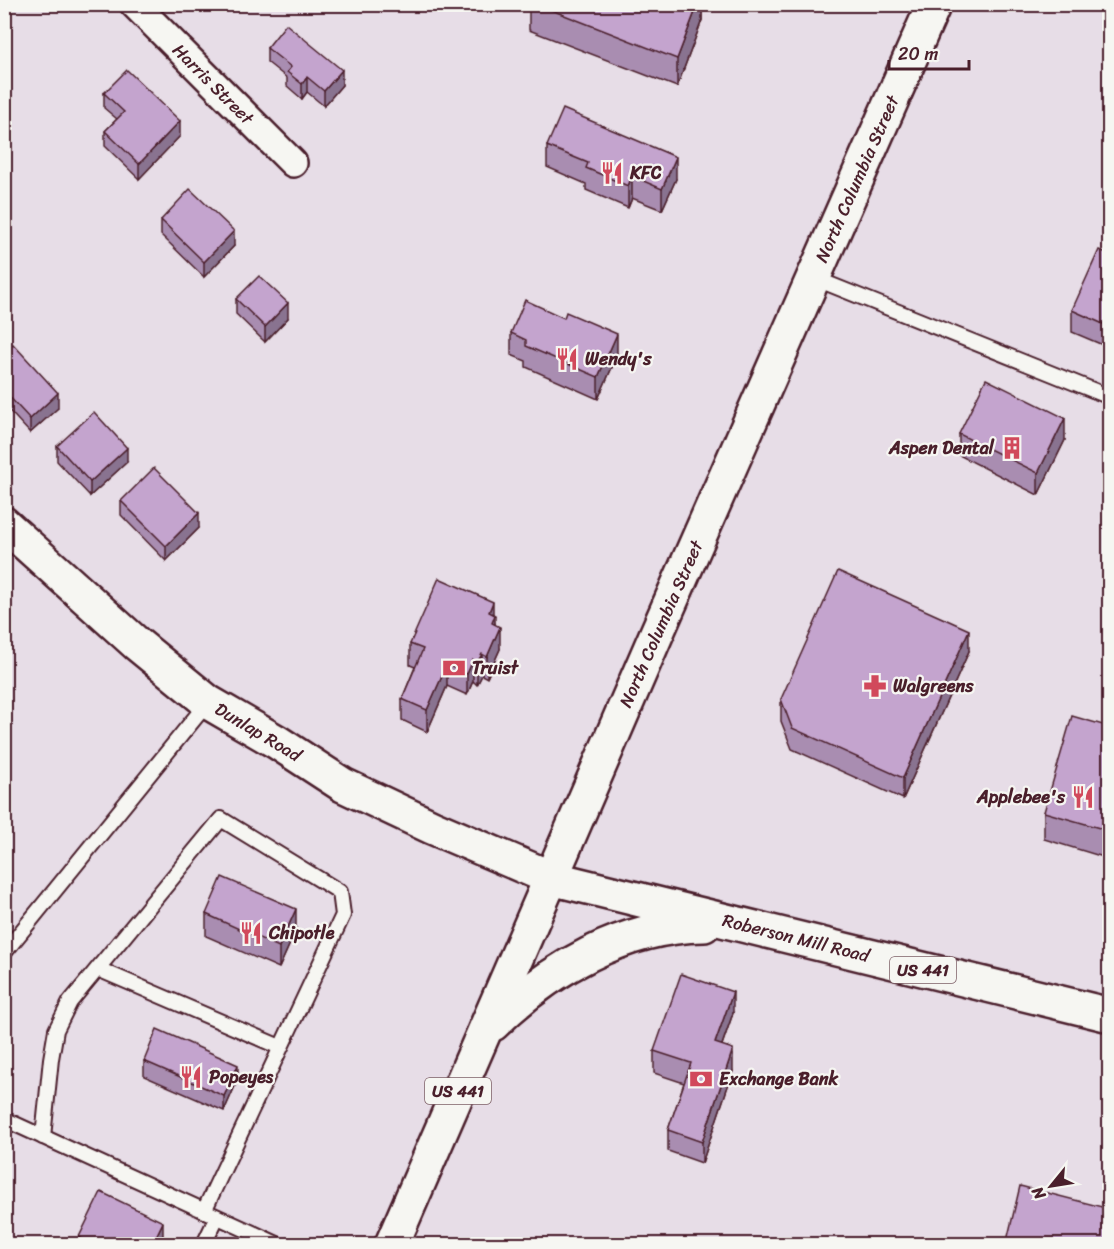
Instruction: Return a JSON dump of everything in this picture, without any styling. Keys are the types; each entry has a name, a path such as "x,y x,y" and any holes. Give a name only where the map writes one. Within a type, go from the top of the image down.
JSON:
{"main road":[{"name":"North Columbia Street","path":"392,1245 660,625 934,4"},
{"name":"Dunlap Road","path":"4,524 137,644 208,702 277,742 343,785 551,879"},
{"name":"Roberson Mill Road","path":"551,879 1110,1015"},
{"name":"US 441","path":"483,1034 516,1002 592,952 643,932 679,925 737,924"}],"street":[{"name":"Harris Street","path":"134,4 293,163"}],"lane":[{"path":"813,278 1110,397"},
{"path":"4,953 208,702"},
{"path":"43,1137 56,1030 70,1002 221,819 340,892 343,915 280,1047 211,1214 204,1245"},
{"path":"98,969 280,1047"},
{"path":"4,1119 277,1245"}],"building":[{"path":"536,4 698,4 677,59"},
{"path":"286,24 342,70 324,91 307,77 302,84 287,72 291,67 267,48"},
{"path":"127,70 180,121 139,164 105,131 124,112 104,93"},
{"path":"563,109 676,157 662,189 632,176 628,186 586,168 588,163 547,146"},
{"path":"190,189 234,231 204,262 161,220"},
{"path":"1099,250 1110,254 1110,327 1072,310"},
{"path":"259,276 288,303 265,327 236,299"},
{"path":"525,300 564,318 566,312 617,334 598,377 526,346 526,340 511,333"},
{"path":"13,344 58,393 30,419 4,391 4,351"},
{"name":"Aspen Dental","path":"986,379 1065,418 1038,473 959,434"},
{"path":"94,412 127,448 90,482 57,446"},
{"path":"154,468 199,513 166,546 121,501"},
{"name":"Walgreens","path":"838,571 969,630 903,778 792,728 781,699"},
{"name":"Truist","path":"439,578 493,602 489,612 495,615 492,623 500,627 487,657 482,654 477,663 473,660 467,674 447,665 427,710 402,699 423,649 410,644"},
{"name":"Applebee's","path":"1072,716 1110,727 1110,831 1044,812"},
{"path":"222,877 296,909 279,947 206,914"},
{"name":"Exchange Bank","path":"681,974 733,992 715,1043 733,1049 702,1142 668,1130 691,1063 654,1051"},
{"path":"157,1029 238,1065 224,1096 144,1061"},
{"path":"1020,1186 1110,1209 1110,1245 1006,1245"},
{"path":"101,1192 163,1222 152,1245 94,1245 79,1237"}],"place":[{"name":"KFC","path":"612,173"},
{"name":"Wendy's","path":"567,359"},
{"name":"Aspen Dental","path":"1012,448"},
{"name":"Truist","path":"454,668"},
{"name":"Walgreens","path":"875,686"},
{"name":"Applebee's","path":"1083,797"},
{"name":"Chipotle","path":"251,933"},
{"name":"Popeyes","path":"191,1077"},
{"name":"Exchange Bank","path":"701,1079"}]}
